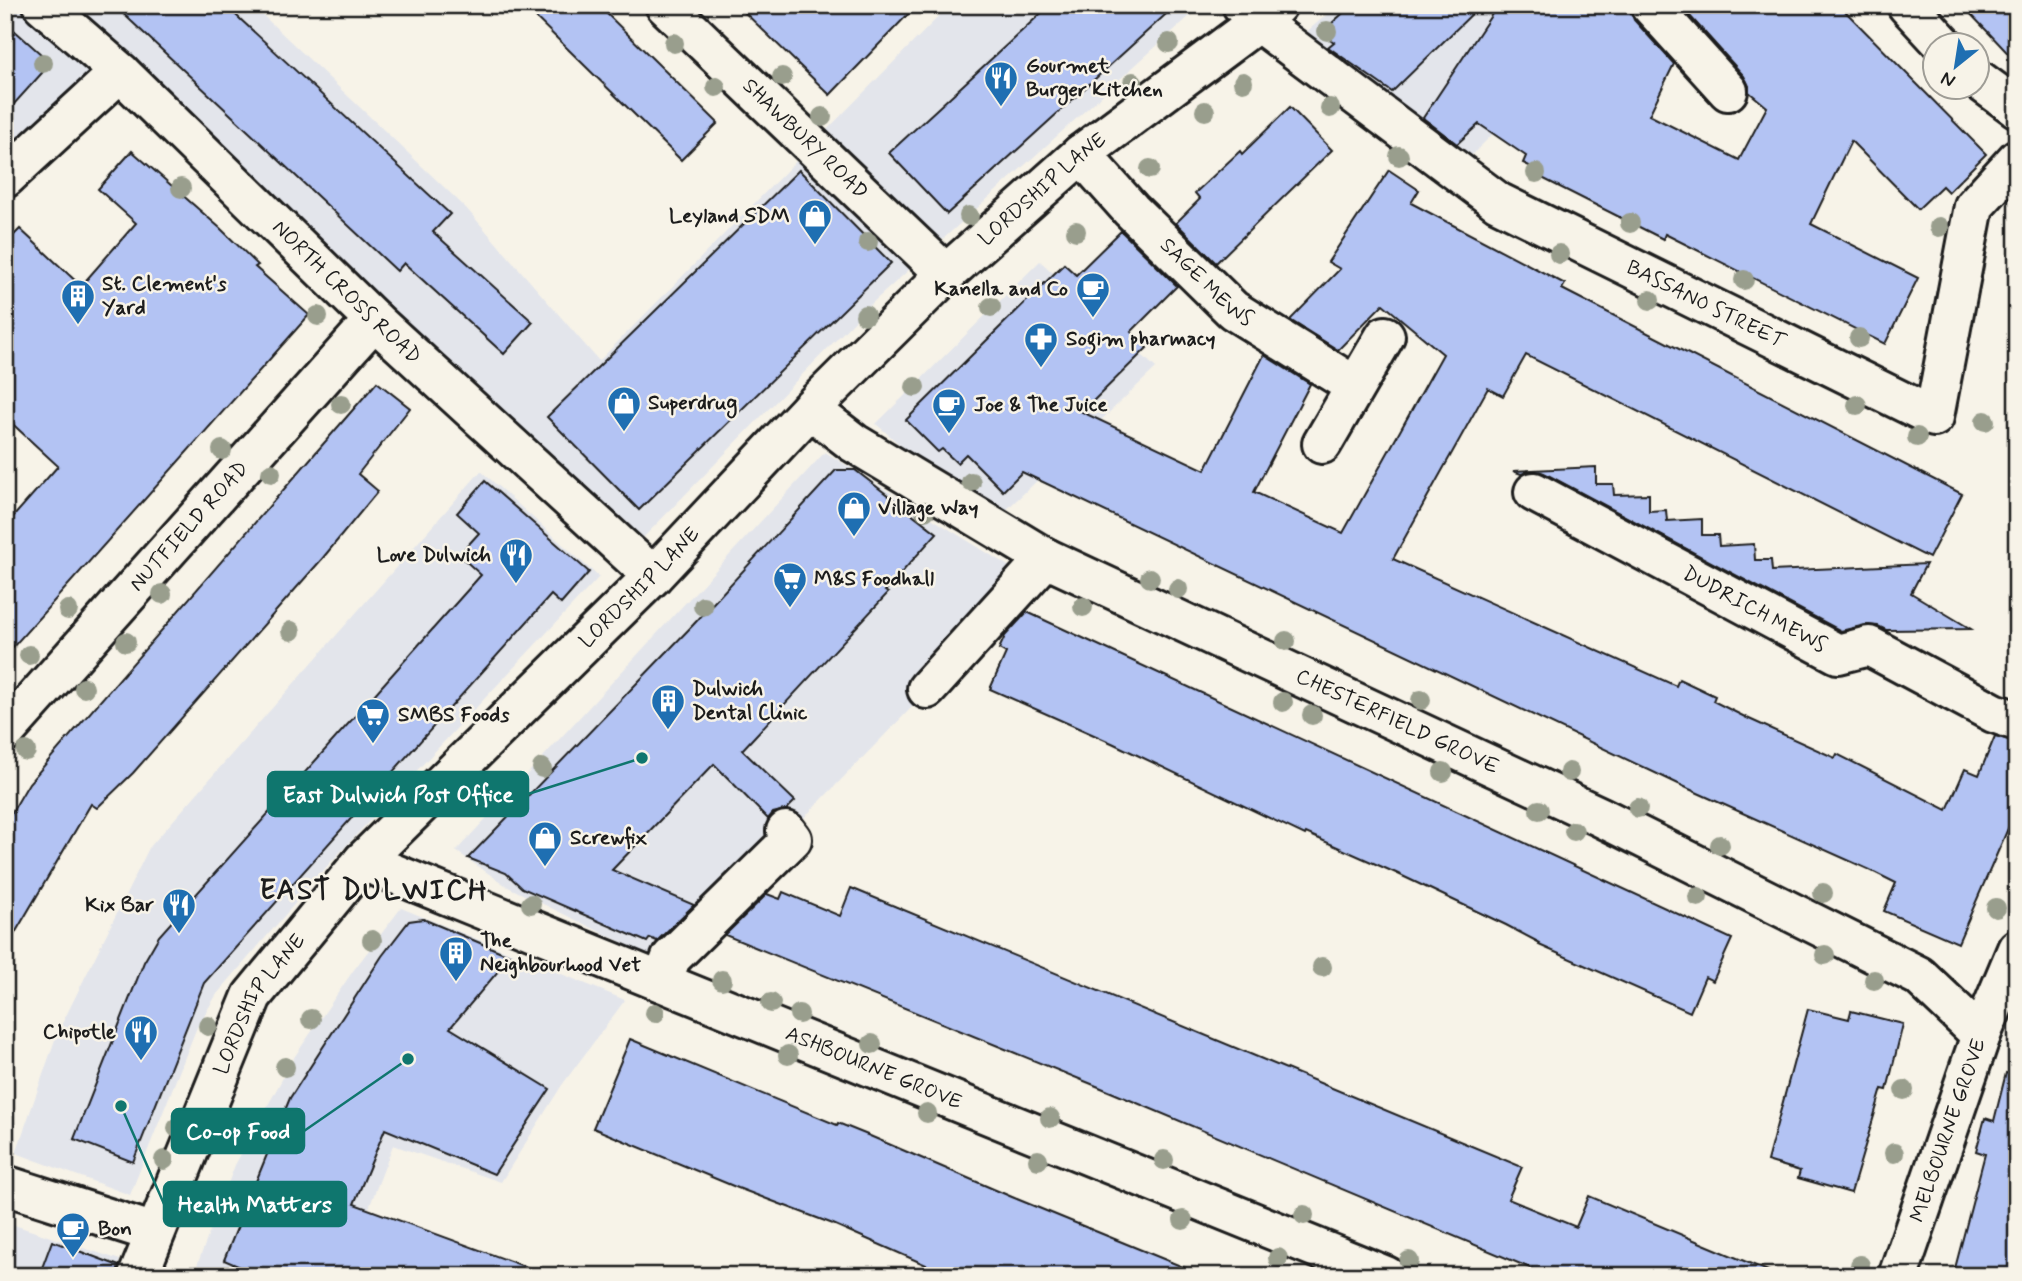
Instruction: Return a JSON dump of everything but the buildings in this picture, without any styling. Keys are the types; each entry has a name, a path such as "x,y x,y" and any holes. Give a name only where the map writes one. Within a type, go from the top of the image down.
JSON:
{"street":[{"name":"NORTH CROSS ROAD","path":"43,5 120,72 374,320 653,576"},
{"name":"SHAWBURY ROAD","path":"665,5 946,274"},
{"path":"1650,5 1728,91"},
{"path":"1907,5 1932,32"},
{"name":"LORDSHIP LANE","path":"150,1263 252,996 363,860 653,576 810,409 946,274 1080,154 1259,11"},
{"name":"BASSANO STREET","path":"1259,11 1498,202 1934,417 1974,206 2017,159"},
{"path":"5,178 120,72"},
{"path":"1990,89 2017,108"},
{"name":"SAGE MEWS","path":"1080,154 1130,209 1233,310 1355,386"},
{"name":"NUTFIELD ROAD","path":"5,732 374,320"},
{"path":"1322,444 1385,336"},
{"name":"CHESTERFIELD GROVE","path":"810,409 854,443 1046,558 1601,817 1919,976 1981,1035"},
{"name":"DUDRICH MEWS","path":"1534,492 1838,654 1869,646 1994,713 2017,720"},
{"path":"927,688 1046,558"},
{"path":"662,982 670,958 792,839 786,831"},
{"name":"ASHBOURNE GROVE","path":"363,860 1386,1276"},
{"name":"MELBOURNE GROVE","path":"1898,1276 1981,1035 2017,949"},
{"path":"5,1185 150,1263"}],"shaded area":[{"path":"5,5 252,5 466,208 599,361 950,5 1202,5 870,305 641,540 520,426 120,70 29,157 5,136"},
{"path":"1338,5 1620,5 1469,158 1304,34"},
{"path":"1040,261 1156,368 1005,511 927,468 876,424"},
{"path":"825,452 1034,582 794,828 656,959 508,887 456,851"},
{"path":"481,471 599,577 329,864 217,994 197,1027 130,1195 16,1153 57,1034 149,848"},
{"path":"401,908 625,1000 562,1085 501,1182 393,1145 343,1276 193,1276 235,1165 295,1056 353,971"},
{"path":"5,1222 120,1260 114,1276 5,1276"}],"place":[{"name":"Gourmet Burger Kitchen","path":"1001,108"},
{"name":"Leyland SDM","path":"815,246"},
{"name":"Kanella and Co","path":"1093,319"},
{"name":"St. Clement's Yard","path":"78,326"},
{"name":"Sogim pharmacy","path":"1041,369"},
{"name":"Superdrug","path":"624,433"},
{"name":"Joe & The Juice","path":"949,435"},
{"name":"Village Way","path":"854,538"},
{"name":"Love Dulwich","path":"516,585"},
{"name":"M&S Foodhall","path":"790,609"},
{"name":"Dulwich Dental Clinic","path":"668,731"},
{"name":"SMBS Foods","path":"373,745"},
{"name":"East Dulwich Post Office","path":"642,758"},
{"name":"Screwfix","path":"545,868"},
{"name":"Kix Bar","path":"179,935"},
{"name":"The Neighbourhood Vet","path":"456,983"},
{"name":"Co-op Food","path":"408,1059"},
{"name":"Chipotle","path":"141,1062"},
{"name":"Health Matters","path":"121,1106"},
{"name":"Bon","path":"73,1259"}],"district":[{"name":"EAST DULWICH","path":"374,891"}]}
